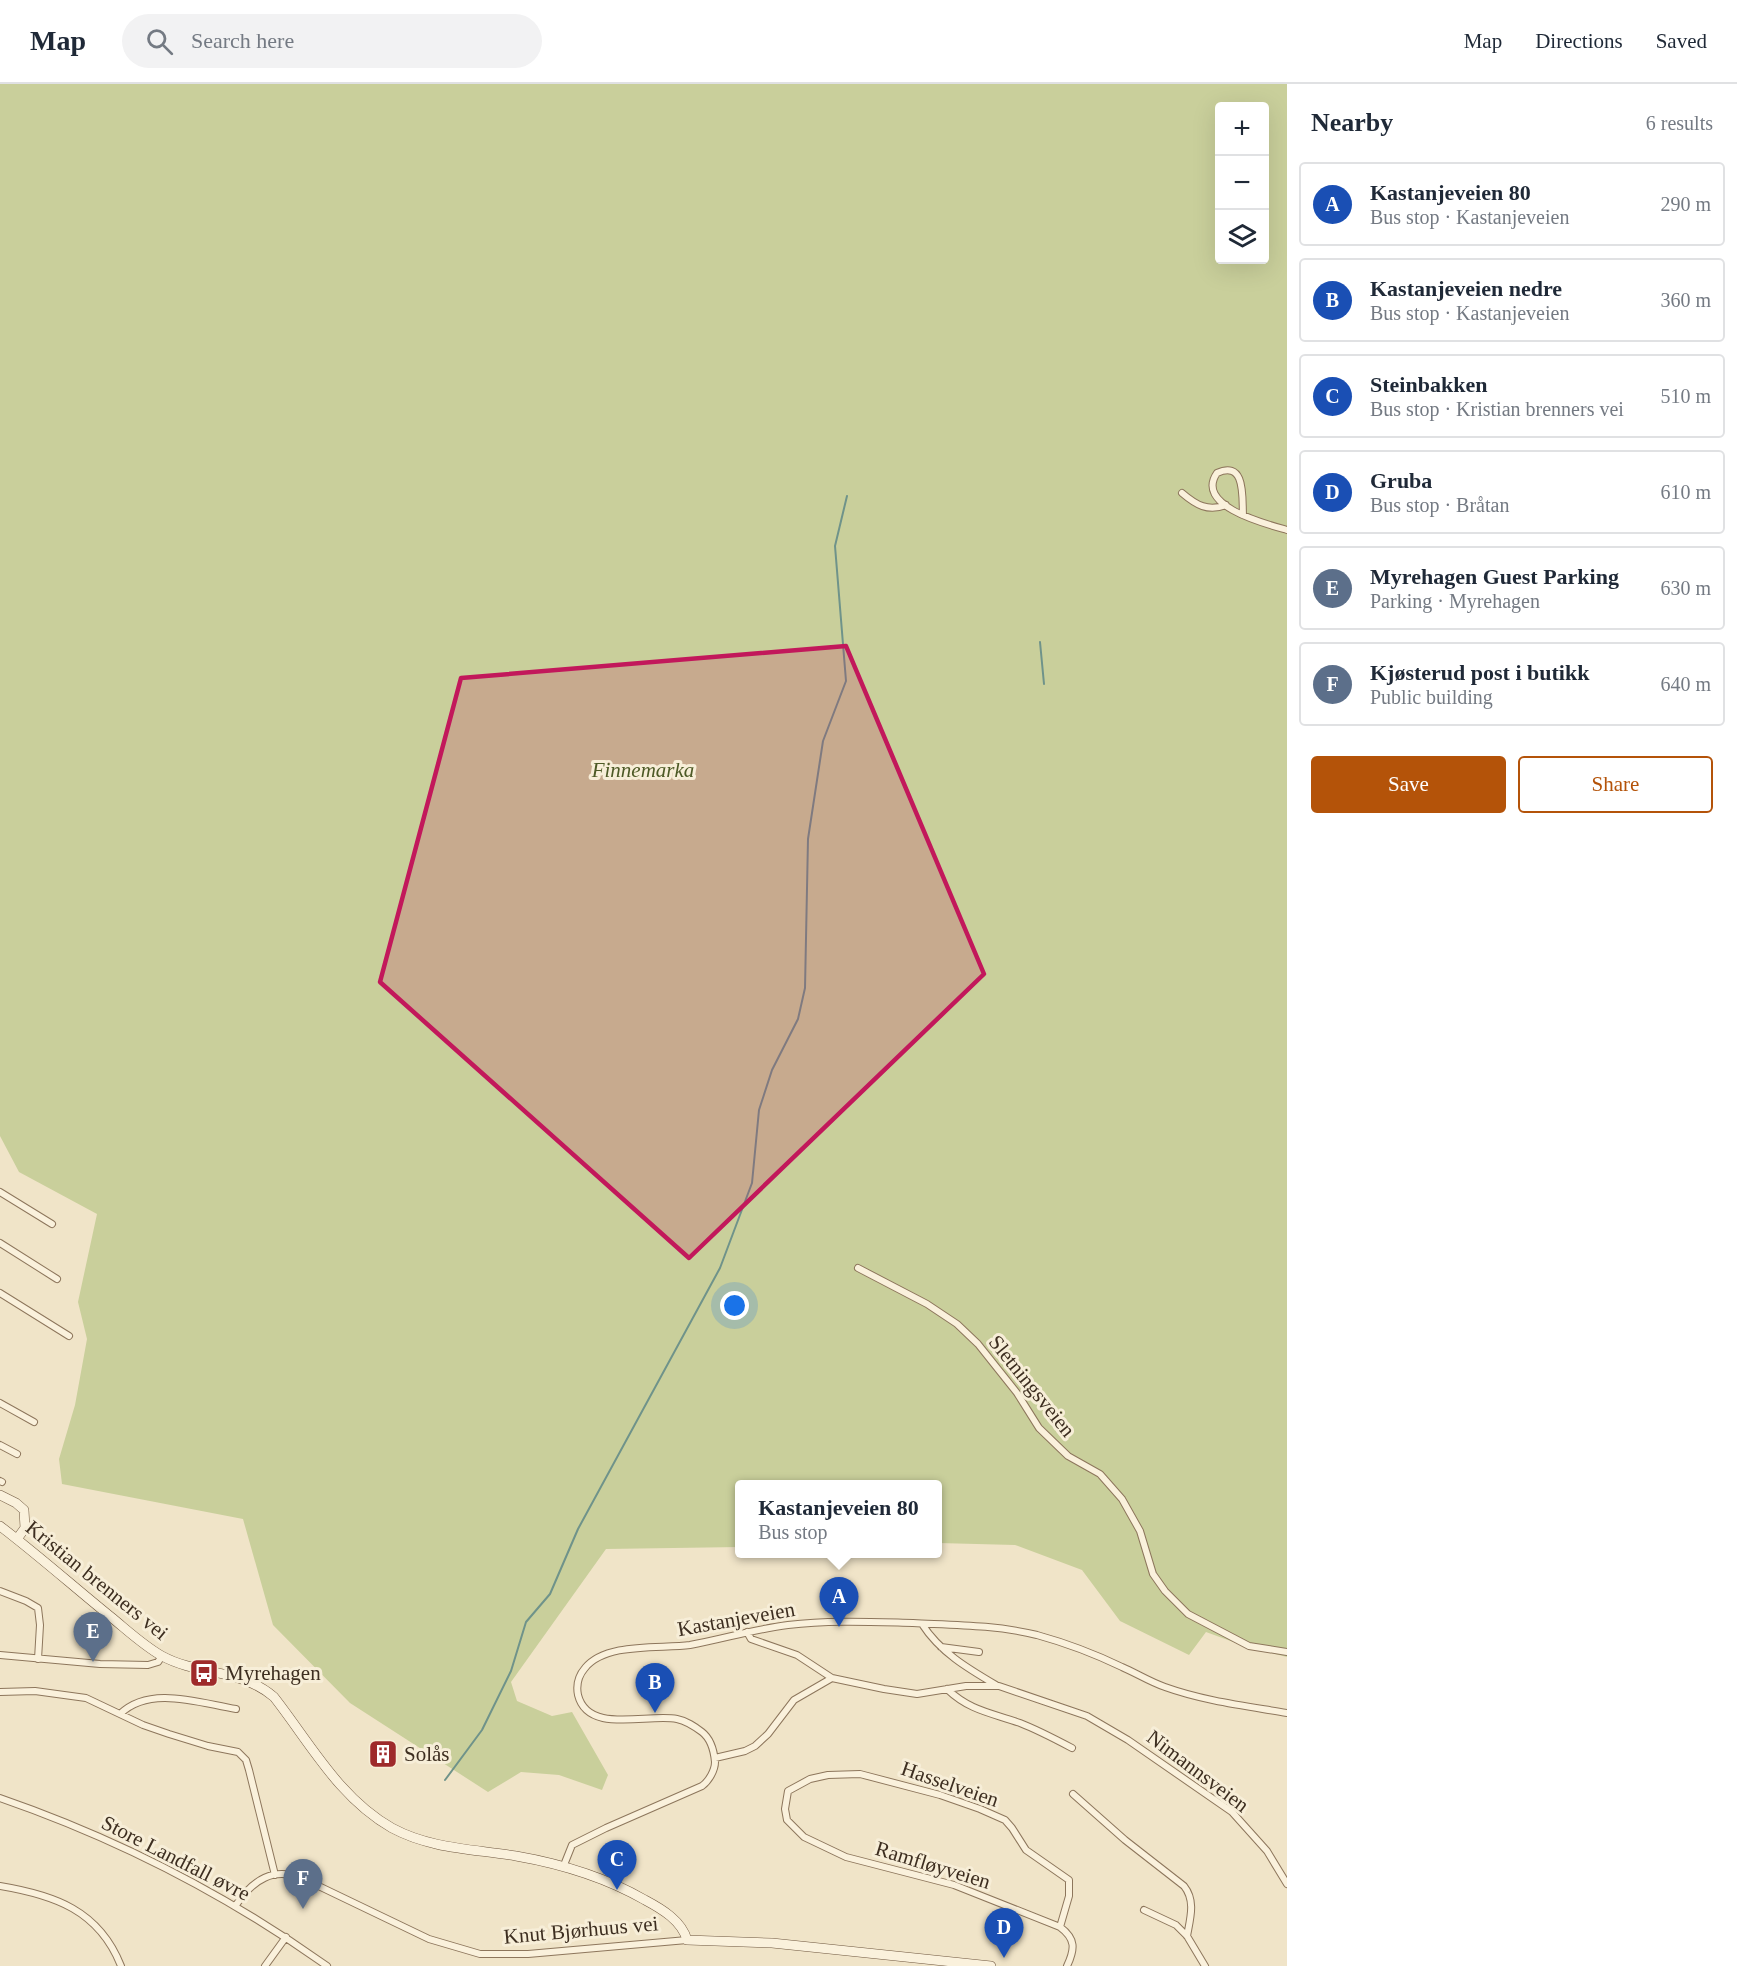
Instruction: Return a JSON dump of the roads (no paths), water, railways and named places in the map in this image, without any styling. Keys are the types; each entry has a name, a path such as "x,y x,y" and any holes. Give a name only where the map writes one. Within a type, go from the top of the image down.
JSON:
{"main road":[{"path":"0,1495 24,1510 25,1528 17,1539"},
{"name":"Kristian brenners vei","path":"0,1526 162,1656 245,1678 264,1688 278,1702 344,1789 370,1813 395,1830 446,1847 518,1856 564,1866 602,1879 651,1903 678,1923 687,1940"},
{"name":"Knut Bjørhuus vei","path":"687,1940 782,1944 957,1965 991,1966"}],"street":[{"path":"1243,515 1241,484 1238,475 1233,471 1224,470 1216,473 1212,485 1214,494 1226,505 1249,519 1287,530"},
{"path":"1182,493 1198,505 1209,509 1226,505"},
{"path":"0,1192 52,1224"},
{"path":"0,1243 57,1279"},
{"name":"Sletningsveien","path":"858,1268 927,1304 957,1324 978,1344 1017,1393 1039,1428 1068,1456 1100,1474 1122,1499 1140,1531 1153,1574 1165,1591 1188,1614 1249,1646 1287,1652"},
{"path":"0,1293 69,1336"},
{"path":"0,1403 34,1422"},
{"path":"0,1445 17,1454"},
{"path":"0,1591 38,1608 40,1625 38,1659"},
{"name":"Kastanjeveien","path":"715,1758 706,1735 693,1725 676,1719 616,1720 599,1717 585,1708 578,1694 578,1680 585,1667 600,1657 616,1651 676,1647 787,1625 825,1622 983,1626 1036,1635 1088,1653 1182,1692 1287,1713"},
{"path":"922,1624 930,1636 960,1663 999,1686"},
{"path":"747,1632 751,1639 797,1655 832,1678 917,1694 966,1686 999,1686"},
{"path":"941,1647 979,1652"},
{"path":"0,1655 100,1664 148,1665 158,1662 162,1656"},
{"path":"564,1866 572,1845 707,1783 715,1767 715,1758 745,1751 755,1746 768,1734 794,1700 832,1678"},
{"name":"Nimannsveien","path":"999,1686 1077,1712 1128,1740 1232,1812 1262,1845 1287,1884"},
{"path":"947,1689 966,1705 1022,1724 1072,1748"},
{"path":"0,1692 35,1691 70,1695 99,1703 170,1734 243,1755 249,1770 275,1875 252,1885 236,1905"},
{"path":"120,1714 139,1701 155,1698 176,1699 236,1709"},
{"name":"Hasselveien","path":"788,1791 810,1779 828,1775 860,1774 940,1795 995,1815 1005,1820 1026,1850 1069,1880 1069,1896 1060,1927"},
{"name":"Ramfløyveien","path":"788,1791 785,1809 788,1820 804,1837 846,1857 954,1885 1060,1927"},
{"path":"1073,1794 1125,1840 1184,1886 1192,1906 1187,1936"},
{"name":"Store Landfall øvre","path":"0,1798 88,1832 166,1869 236,1905 327,1966"},
{"name":"Knut Bjørhuus vei","path":"275,1875 298,1876 421,1936 480,1954 521,1955 687,1940"},
{"path":"0,1886 48,1895 79,1911 106,1939 122,1966"},
{"path":"1144,1910 1170,1921 1187,1936 1205,1966"},
{"path":"1060,1927 1067,1932 1074,1946 1067,1966"},
{"path":"265,1966 286,1937"}],"waterway":[{"path":"445,1780 482,1730 511,1671 526,1622 550,1594 578,1529 720,1268 752,1183 759,1110 772,1070 798,1019 805,988 808,839 823,741 846,681 835,546 847,496"},
{"path":"1040,642 1044,684"}],"place":[{"name":"Kastanjeveien 80","path":"839,1627"},
{"name":"Myrehagen Guest Parking","path":"93,1662"},
{"name":"Myrehagen","path":"204,1673"},
{"name":"Kastanjeveien nedre","path":"655,1713"},
{"name":"Solås","path":"383,1754"},
{"name":"Steinbakken","path":"617,1890"},
{"name":"Kjøsterud post i butikk","path":"303,1909"},
{"name":"Gruba","path":"1004,1958"}],"park label":[{"name":"Finnemarka","path":"643,770"}]}
